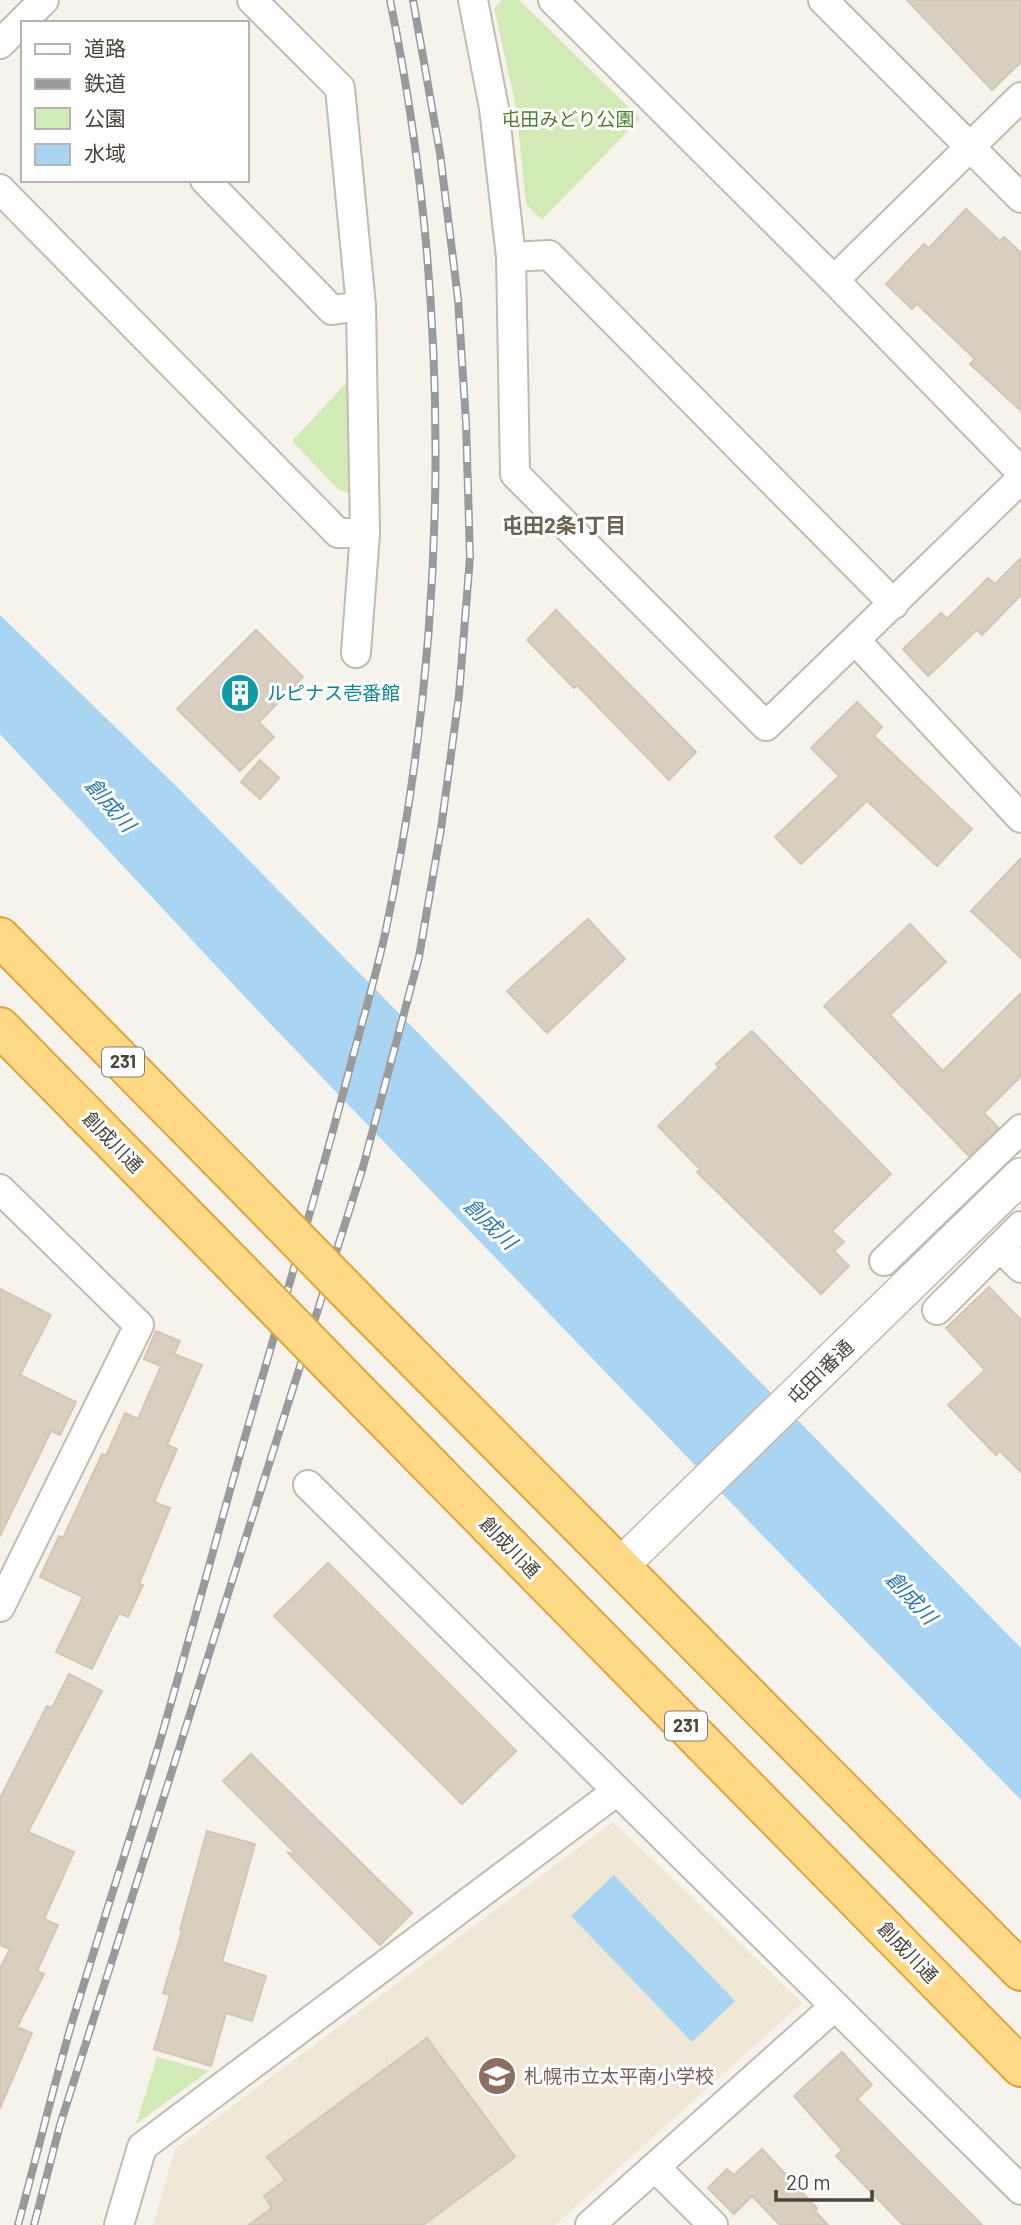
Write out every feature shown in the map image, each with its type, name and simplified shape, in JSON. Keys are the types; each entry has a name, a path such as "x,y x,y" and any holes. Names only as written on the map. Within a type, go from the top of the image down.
{"highway":[{"name":"231","path":"0,937 619,1567 1021,1971"},
{"name":"創成川通","path":"0,1027 1021,2067"}],"street":[{"path":"252,0 340,88 361,306 365,533 356,653"},
{"path":"473,0 494,108 511,257 516,474 766,726 1021,479"},
{"path":"553,0 834,280 1021,472"},
{"path":"823,0 1021,198"},
{"path":"30,21 44,10"},
{"path":"0,44 21,28"},
{"path":"834,280 1021,97"},
{"path":"207,182 331,310 361,306"},
{"path":"0,189 338,533 365,533"},
{"path":"511,257 548,256 894,604"},
{"path":"856,641 1021,818"},
{"path":"884,1261 1021,1129"},
{"name":"屯田1番通","path":"619,1567 1021,1176"},
{"path":"0,1189 139,1325 0,1607"},
{"path":"936,1310 1021,1226"},
{"path":"1000,1247 1021,1268"},
{"path":"307,1485 1021,2190"},
{"path":"119,2225 142,2147 617,1791"},
{"path":"590,2225 835,2006"},
{"path":"655,2167 713,2225"}],"shaded area":[{"name":"札幌市立太平南小学校","path":"613,1822 802,2003 555,2225 153,2225 175,2149"}],"green space":[{"name":"屯田みどり公園","path":"502,0 519,0 640,118 542,220 526,204 516,107 494,8"},
{"path":"352,377 355,495 339,490 292,441"},
{"path":"157,2057 209,2071 136,2124"}],"water":[{"name":"創成川","path":"0,615 176,786 1021,1648 1021,1800 261,1014 0,734"},
{"path":"614,1875 735,2001 692,2042 571,1916"}],"building":[{"path":"907,0 1021,0 1021,62 992,90"},
{"path":"966,209 1000,241 1004,237 1021,253 1021,411 970,364 975,359 917,304 912,309 886,284 924,244 929,248"},
{"path":"1021,558 1021,595 982,635 977,630 928,676 903,649 941,613 947,619 988,578 995,584"},
{"path":"556,610 696,752 669,780 577,685 574,688 527,640"},
{"name":"ルピナス壱番館","path":"256,630 303,677 259,722 274,737 240,771 177,709"},
{"path":"857,702 882,727 874,736 972,829 937,866 867,801 801,864 775,837 839,776 811,748"},
{"path":"260,760 279,778 260,799 241,782"},
{"path":"1021,858 1021,958 971,911"},
{"path":"588,919 625,959 547,1033 507,991"},
{"path":"910,924 946,962 890,1015 943,1071 1021,993 1021,1076 984,1113 999,1128 969,1156 824,1006"},
{"path":"752,1031 891,1174 832,1231 844,1242 834,1251 849,1266 821,1294 697,1172 700,1169 658,1126 719,1067 716,1064"},
{"path":"989,1287 1021,1320 1021,1472 1000,1451 996,1455 948,1405 985,1370 946,1328"},
{"path":"0,1289 51,1315 20,1375 76,1402 60,1435 51,1431 0,1536"},
{"path":"156,1331 180,1341 174,1354 202,1365 167,1445 177,1449 154,1502 170,1508 139,1584 143,1585 128,1617 119,1613 92,1669 56,1652 83,1597 40,1577 59,1536 63,1538 102,1454 106,1456 125,1413 138,1419 161,1366 144,1359"},
{"path":"328,1563 516,1751 462,1804 274,1616"},
{"path":"69,1674 102,1691 28,1832 74,1852 44,1919 58,1925 37,1971 44,1974 17,2027 32,2033 0,2108 0,1968 10,1949 0,1945 0,1798 47,1706 52,1708"},
{"path":"251,1754 412,1913 380,1945 287,1852 298,1856 223,1781"},
{"path":"207,1831 255,1844 222,1962 266,1976 252,2021 226,2013 211,2066 154,2049 170,1995 163,1993"},
{"path":"427,2038 515,2157 423,2225 249,2225 272,2208 264,2196 285,2180 267,2157"},
{"path":"842,2052 872,2085 857,2099 982,2225 903,2225 836,2156 842,2150 794,2096"},
{"path":"762,2149 817,2208 815,2211 828,2225 780,2225 752,2196 734,2214 708,2188 727,2169 734,2175"}],"railway":[{"path":"18,2225 71,2026 160,1741 329,1145 385,934 406,819 422,702 432,585 436,467 433,349 425,232 411,115 390,0"},
{"path":"34,2225 60,2125 363,1167 419,957 441,829 459,695 470,557 466,422 458,299 440,153 413,0"}],"place":[{"name":"ルピナス壱番館","path":"240,693"},
{"name":"札幌市立太平南小学校","path":"497,2076"}],"district":[{"name":"屯田2条1丁目","path":"564,526"}]}
